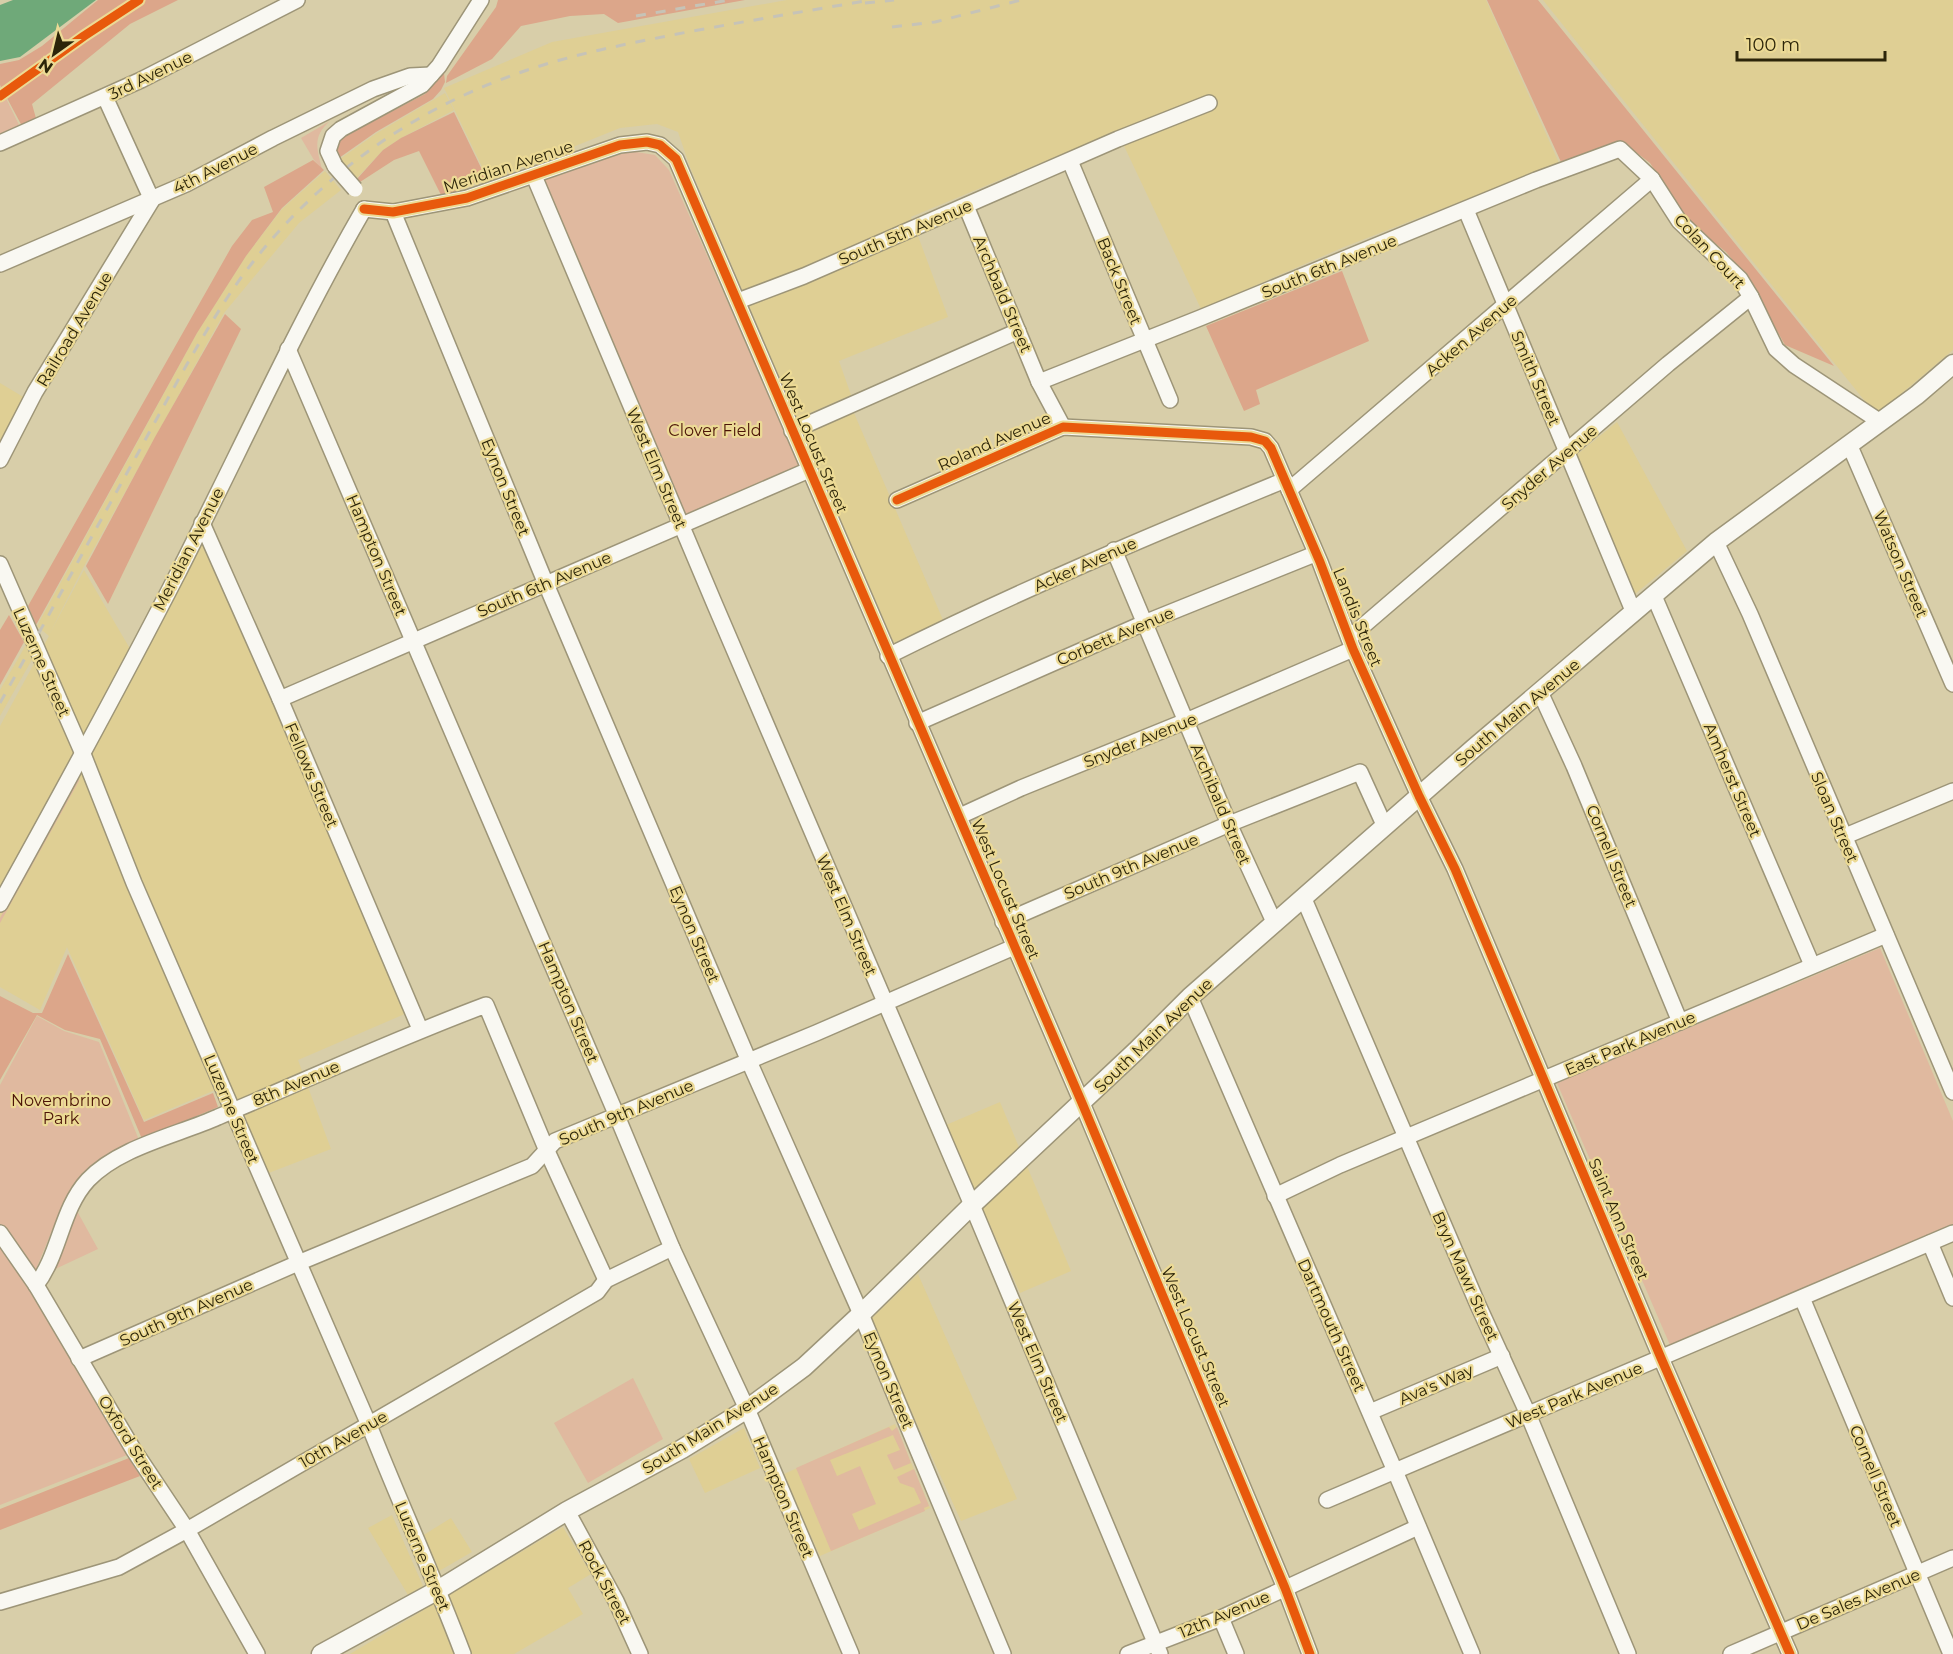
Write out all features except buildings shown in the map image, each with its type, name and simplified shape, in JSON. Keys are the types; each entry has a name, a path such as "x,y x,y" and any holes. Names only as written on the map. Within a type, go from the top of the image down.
{"main road":[{"name":"South Main Avenue","path":"321,1654 438,1590 567,1511 682,1449 747,1409 804,1367 1190,997 1419,796 1716,542 1917,395 1953,364"}],"street":[{"name":"3rd Avenue","path":"0,143 105,97 297,0"},
{"path":"364,209 355,189 335,166 328,151 333,136 341,129 422,86 439,66 481,0"},
{"name":"4th Avenue","path":"0,264 152,200 373,89 410,76 430,75"},
{"path":"105,97 152,200"},
{"name":"South 5th Avenue","path":"738,301 804,276 1209,103"},
{"name":"Meridian Avenue","path":"0,904 83,754 179,572 288,349 331,265 364,209 393,212 467,198 620,145 647,142 660,145"},
{"name":"West Locust Street","path":"660,145 676,159 888,656 960,816 1285,1588 1310,1654"},
{"name":"Colan Court","path":"1620,149 1652,179 1679,221 1740,279 1776,349 1794,365 1880,421"},
{"name":"South 6th Avenue","path":"1039,382 1536,180 1620,149"},
{"name":"Back Street","path":"1070,161 1170,400"},
{"name":"West Elm Street","path":"534,176 972,1205 1157,1648"},
{"name":"Acken Avenue","path":"1287,485 1506,306 1572,246 1652,179"},
{"name":"Railroad Avenue","path":"0,460 35,392 152,200"},
{"name":"Archbald Street","path":"966,206 1039,382"},
{"name":"Smith Street","path":"1466,210 1634,613"},
{"name":"Eynon Street","path":"393,212 546,584 748,1059 861,1314 1003,1654"},
{"name":"Snyder Avenue","path":"960,816 1186,721 1351,644 1668,364 1751,297"},
{"path":"792,430 1018,330"},
{"name":"Hampton Street","path":"288,349 672,1248 747,1409 851,1654"},
{"path":"1039,382 1063,427"},
{"name":"Roland Avenue","path":"897,500 1063,427 1251,437 1265,441 1271,448"},
{"name":"Watson Street","path":"1849,444 1953,684"},
{"name":"Landis Street","path":"1271,448 1351,644 1419,796"},
{"name":"South 6th Avenue","path":"280,699 809,470"},
{"name":"Acker Avenue","path":"888,656 951,624 1114,550 1287,485"},
{"name":"Fellows Street","path":"202,523 280,699 420,1029"},
{"name":"Sloan Street","path":"1716,542 1750,614 1953,1092"},
{"name":"Archibald Street","path":"1114,550 1228,824 1275,924"},
{"name":"Corbett Avenue","path":"917,723 1144,623 1315,554"},
{"name":"Luzerne Street","path":"0,564 83,754 132,877 369,1425 463,1654"},
{"name":"Amherst Street","path":"1654,596 1812,965"},
{"name":"Cornell Street","path":"1540,692 1574,766 1680,1022"},
{"name":"South 9th Avenue","path":"1003,922 1228,824 1360,772 1385,827"},
{"path":"1843,837 1953,791"},
{"name":"Saint Ann Street","path":"1419,796 1455,869 1661,1358 1790,1654"},
{"name":"Bryn Mawr Street","path":"1304,899 1528,1414 1628,1654"},
{"name":"East Park Avenue","path":"1275,1196 1340,1165 1886,934"},
{"name":"South 9th Avenue","path":"79,1359 298,1263 532,1166 555,1141 1014,947"},
{"name":"Dartmouth Street","path":"1190,997 1472,1654"},
{"name":"8th Avenue","path":"36,1285 47,1271 72,1204 89,1180 121,1156 420,1029 486,1005 547,1151"},
{"path":"547,1151 606,1280"},
{"name":"Oxford Street","path":"0,1233 36,1285 133,1449 187,1530 257,1654"},
{"name":"West Park Avenue","path":"1327,1500 1953,1233"},
{"path":"1930,1243 1953,1298"},
{"name":"10th Avenue","path":"0,1602 119,1567 187,1530 597,1292 606,1280 672,1248"},
{"name":"Cornell Street","path":"1802,1298 1951,1654"},
{"name":"Ava's Way","path":"1370,1412 1502,1356"},
{"name":"Rock Street","path":"567,1511 616,1600 640,1654"},
{"name":"12th Avenue","path":"1128,1654 1157,1648 1418,1527"},
{"name":"De Sales Avenue","path":"1731,1654 1953,1558"},
{"path":"1221,1618 1236,1654"}],"shaded area":[{"path":"13,0 96,0 20,57 0,61 0,5"},
{"path":"98,0 178,0 130,24 32,104 37,122 23,128 0,85 0,64 19,60 42,46"},
{"path":"498,0 745,0 618,23 604,14 570,16 521,26 492,59 446,83 447,76 496,7"},
{"path":"787,0 1486,0 1559,163 1344,247 1201,309 1117,131 911,217 948,317 839,361 851,395 797,419 690,167 678,132 657,124 620,128 538,161 487,177 444,88 552,42"},
{"path":"1487,0 1538,0 1834,366 1785,345 1747,277 1726,252 1695,227 1680,209 1650,163 1624,143 1561,162"},
{"path":"1543,0 1953,0 1953,350 1876,415"},
{"path":"444,73 445,82 433,99 376,132 339,158 336,148 341,138 425,94"},
{"path":"445,93 454,110 383,150 356,179 340,159 377,133"},
{"path":"454,112 486,178 442,197 419,151 394,160 360,182 357,179 383,150 401,138"},
{"path":"313,160 324,170 282,208 246,256 197,333 36,625 28,606 232,246 252,220 273,212 264,187"},
{"path":"325,171 341,190 299,223 224,313 83,568 49,635 84,570 136,659 202,541 407,1013 298,1060 331,1149 266,1174 227,1085 144,1120 67,947 40,1010 0,987 0,726 49,636 37,626 197,333 246,256 282,209"},
{"path":"1342,271 1369,341 1256,390 1260,404 1244,411 1206,326"},
{"path":"225,314 241,329 108,604 86,566 155,437"},
{"path":"0,383 25,398 0,447"},
{"path":"854,413 943,620 894,643 802,433"},
{"path":"1617,422 1687,551 1635,594 1574,457"},
{"path":"9,615 24,642 0,685 0,630"},
{"path":"27,643 34,656 0,716 0,690"},
{"path":"68,954 144,1122 213,1093 218,1107 142,1139 100,1039 65,1030 37,1015 0,1080 0,996 33,1013 42,1013"},
{"path":"1000,1102 1071,1271 1020,1293 946,1125"},
{"path":"918,1274 1017,1499 961,1521 870,1320"},
{"path":"895,1424 930,1508 820,1556 784,1474"},
{"path":"744,1428 760,1468 705,1493 689,1459"},
{"path":"129,1458 140,1476 0,1530 0,1509"},
{"path":"392,1515 423,1586 408,1595 368,1528"},
{"path":"451,1518 472,1552 439,1571 422,1536"},
{"path":"563,1527 591,1574 568,1588 583,1614 514,1654 350,1654"}],"green space":[{"path":"0,86 21,129 0,137"},
{"path":"330,121 320,133 317,144 322,169 301,138"},
{"name":"Clover Field","path":"630,151 655,155 669,170 800,465 683,518 542,180"},
{"path":"79,778 0,923 0,918 74,781"},
{"path":"1880,948 1953,1121 1953,1224 1670,1345 1557,1083"},
{"name":"Novembrino Park","path":"37,1016 64,1031 99,1042 139,1140 85,1172 60,1211 30,1284 77,1371 127,1455 0,1505 0,1085"},
{"path":"77,1211 98,1249 51,1271"},
{"path":"633,1378 663,1439 588,1483 554,1423"},
{"path":"889,1427 892,1431 897,1427 911,1463 894,1470 887,1455 900,1450 893,1435 830,1460 837,1476 860,1466 876,1504 852,1514 859,1530 921,1503 914,1488 900,1483 897,1477 914,1469 929,1506 924,1508 925,1511 831,1551 796,1468"}],"railway":[{"path":"636,16 729,0"},
{"path":"0,703 180,376 227,298 252,263 281,229 344,169 380,143 455,99 519,73 593,52 643,41 871,0"},
{"path":"865,3 894,0"},
{"path":"892,27 935,22 1021,0"}],"cycle path":[{"path":"0,96 139,0"},
{"path":"364,209 393,212 467,198 620,145 647,142 660,145 676,159 1082,1103 1285,1588 1310,1654"},
{"path":"897,500 1063,427 1251,437 1265,441 1271,448 1320,562 1353,649 1419,796 1455,869 1661,1358 1790,1654"}]}
